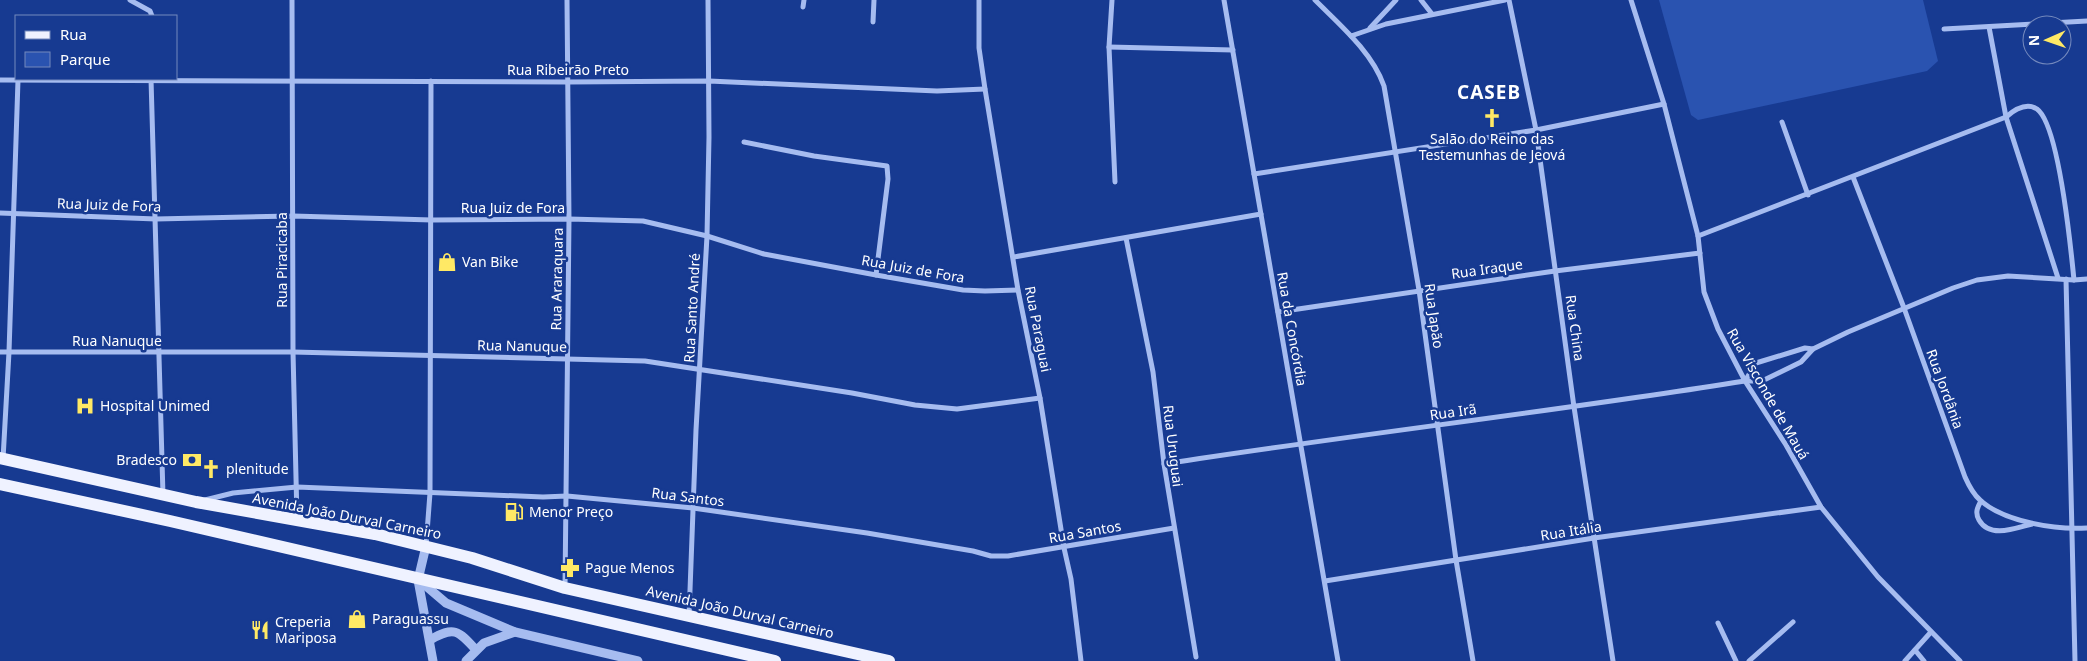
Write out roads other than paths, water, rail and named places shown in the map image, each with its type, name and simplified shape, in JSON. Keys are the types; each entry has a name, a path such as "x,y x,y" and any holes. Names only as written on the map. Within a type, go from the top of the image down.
{"main road":[{"name":"Avenida João Durval Carneiro","path":"2,458 163,496 297,519 426,546 472,558 565,588 889,661"},
{"path":"0,484 170,521 418,580 775,661"}],"street":[{"path":"130,0 151,14"},
{"name":"Rua Piracicaba","path":"292,0 293,352 297,519"},
{"name":"Rua Araraquara","path":"565,588 569,219 567,0"},
{"name":"Rua Santo André","path":"689,617 707,236 708,0"},
{"path":"803,7 804,0"},
{"path":"873,22 874,0"},
{"name":"Rua Paraguai","path":"979,0 979,48 985,89 1018,290 1040,398 1074,599 1081,661"},
{"path":"1112,0 1109,47 1115,182"},
{"name":"Rua da Concórdia","path":"1224,0 1300,444 1326,581 1338,661"},
{"name":"Rua Japão","path":"1314,0 1351,36 1379,73 1384,86 1419,290 1456,560 1473,661"},
{"path":"1368,30 1396,0"},
{"path":"1421,0 1432,14"},
{"path":"1351,36 1386,24 1504,0"},
{"name":"Rua China","path":"1509,0 1536,130 1574,407 1612,661"},
{"name":"Rua Visconde de Mauá","path":"1631,0 1664,104 1698,236 1704,292 1711,312 1745,381 1786,445 1820,508 1878,577 1960,661"},
{"path":"1944,29 2087,21"},
{"path":"1989,27 2006,118 2058,278"},
{"path":"1109,47 1233,50"},
{"name":"Rua Ribeirão Preto","path":"0,80 709,81 937,91 985,89"},
{"path":"2,458 9,352 18,80"},
{"path":"151,80 163,496"},
{"path":"431,81 430,493 426,546 418,580 433,661"},
{"path":"1254,174 1536,130 1664,104"},
{"path":"1698,236 2006,118 2014,110 2026,107 2038,110 2044,117 2047,127 2064,192 2074,280"},
{"path":"1782,122 1808,195"},
{"path":"744,142 814,156 887,166 888,179 876,275"},
{"name":"Rua Jordânia","path":"1853,177 1904,308 1965,478 1972,492 1981,501 2004,514 2035,523 2072,529 2087,528"},
{"name":"Rua Juiz de Fora","path":"0,213 156,219 293,216 432,220 569,219 643,221 707,236 764,254 876,275 963,290 984,292 1018,290"},
{"path":"1014,257 1261,214"},
{"name":"Rua Uruguai","path":"1126,238 1153,372 1164,464 1196,656"},
{"name":"Rua Iraque","path":"1278,312 1555,270 1700,253"},
{"name":"Rua Irã","path":"1164,464 1574,407 1745,381 1762,381 1801,362 1813,349 1953,288 1990,277 2087,279"},
{"path":"2066,279 2075,661"},
{"name":"Rua Irã","path":"1745,381 1756,363 1805,348 1813,349"},
{"name":"Rua Nanuque","path":"0,352 293,352 645,361 700,368 906,403 957,409 1040,398"},
{"name":"Rua Santos","path":"196,502 233,493 297,487 543,497 567,496 693,508 877,535 991,556 1008,556 1064,548 1174,528"},
{"path":"1981,501 1977,508 1977,515 1983,526 1988,529 2003,530 2035,523"},
{"name":"Rua Itália","path":"1326,581 1594,538 1820,508"},
{"path":"418,580 446,603 515,632 638,661"},
{"path":"1749,661 1793,622"},
{"path":"1718,623 1736,661"},
{"path":"430,640 444,632 454,631 459,633 476,650"},
{"path":"466,661 476,650 494,638 515,632"},
{"path":"1905,661 1930,632"},
{"path":"1915,650 1924,661"}],"place":[{"name":"Salão do Reino das Testemunhas de Jeová","path":"1492,118"},
{"name":"Van Bike","path":"447,262"},
{"name":"Hospital Unimed","path":"85,406"},
{"name":"Bradesco","path":"192,460"},
{"name":"plenitude","path":"211,469"},
{"name":"Menor Preço","path":"514,512"},
{"name":"Pague Menos","path":"570,568"},
{"name":"Paraguassu","path":"357,619"},
{"name":"Creperia Mariposa","path":"260,630"}],"district":[{"name":"CASEB","path":"1489,92"}]}
